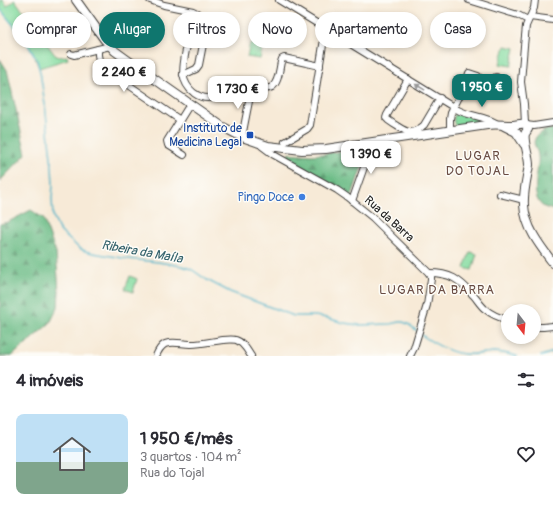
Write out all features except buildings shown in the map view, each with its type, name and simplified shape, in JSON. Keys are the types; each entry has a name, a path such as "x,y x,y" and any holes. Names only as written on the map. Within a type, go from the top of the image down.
{"main road":[{"path":"76,0 99,32"},
{"path":"112,48 121,56 223,127 242,137 281,151 319,150 487,125 499,125 522,129 529,164 524,200 525,212 536,240 553,262"}],"street":[{"path":"150,0 164,5 195,12"},
{"path":"279,0 315,22"},
{"path":"469,0 529,19 553,20"},
{"path":"536,0 526,26 524,41 522,79 524,114 522,129 553,123"},
{"path":"71,54 98,48 98,58 105,67 117,77 180,120"},
{"path":"187,48 183,75 190,89 197,95 208,98 232,86 243,85 266,89 272,87 277,81 281,62 284,58 320,66"},
{"path":"183,75 196,69 199,65 202,48"},
{"path":"281,151 310,125 323,48"},
{"path":"357,48 463,112 492,120 499,125"},
{"path":"450,130 450,116 469,73 478,76 477,82 494,86 496,77"},
{"path":"408,79 386,118 407,132 423,126 440,98"},
{"path":"242,137 252,86"},
{"path":"184,155 168,145 167,142 190,104"},
{"path":"352,201 373,142"},
{"name":"Rua da Barra","path":"281,151 352,201 373,218 429,273"},
{"path":"500,194 524,200"},
{"path":"411,356 426,305 431,279 429,273 445,274 456,279 485,309 501,318"},
{"path":"541,327 553,326"},
{"path":"156,356 161,347 169,343 198,344 228,340 239,341 250,356"}],"green space":[{"path":"0,0 3,0 7,6 15,0 24,12 12,12 12,24 0,9"},
{"path":"505,46 515,48 511,66 500,64"},
{"path":"30,48 50,48 55,55 59,57 67,56 68,59 39,68"},
{"path":"249,48 262,48 260,59 247,57"},
{"path":"0,59 7,70 26,154 0,181"},
{"path":"457,113 479,119 479,124 456,127 454,124 454,116"},
{"path":"553,128 553,210 544,207 539,203 537,197 536,183 538,156 534,141 542,132"},
{"path":"369,147 351,198 320,177 287,159 289,153 311,155"},
{"path":"31,210 43,218 56,253 59,291 58,307 50,323 12,356 0,356 0,224 8,222"},
{"path":"470,252 477,254 472,270 464,268"},
{"path":"130,276 137,279 133,292 125,289"}],"waterway":[{"name":"Ribeira da Maíla","path":"0,9 24,38 37,60 45,104 52,167 53,216 62,233 79,248 93,253 182,266 191,269 207,280 230,292 294,316 315,316 359,325 403,322 417,331"},
{"name":"Ribeira da Maíla","path":"420,334 430,341 453,352 472,354 496,352 517,356"},
{"name":"Ribeira da Maíla","path":"541,356 553,352"}],"place":[{"name":"Instituto de Medicina Legal","path":"250,135"},
{"name":"Pingo Doce","path":"302,197"}],"district":[{"name":"LUGAR DO TOJAL","path":"478,164"},
{"name":"LUGAR DA BARRA","path":"437,290"}]}
